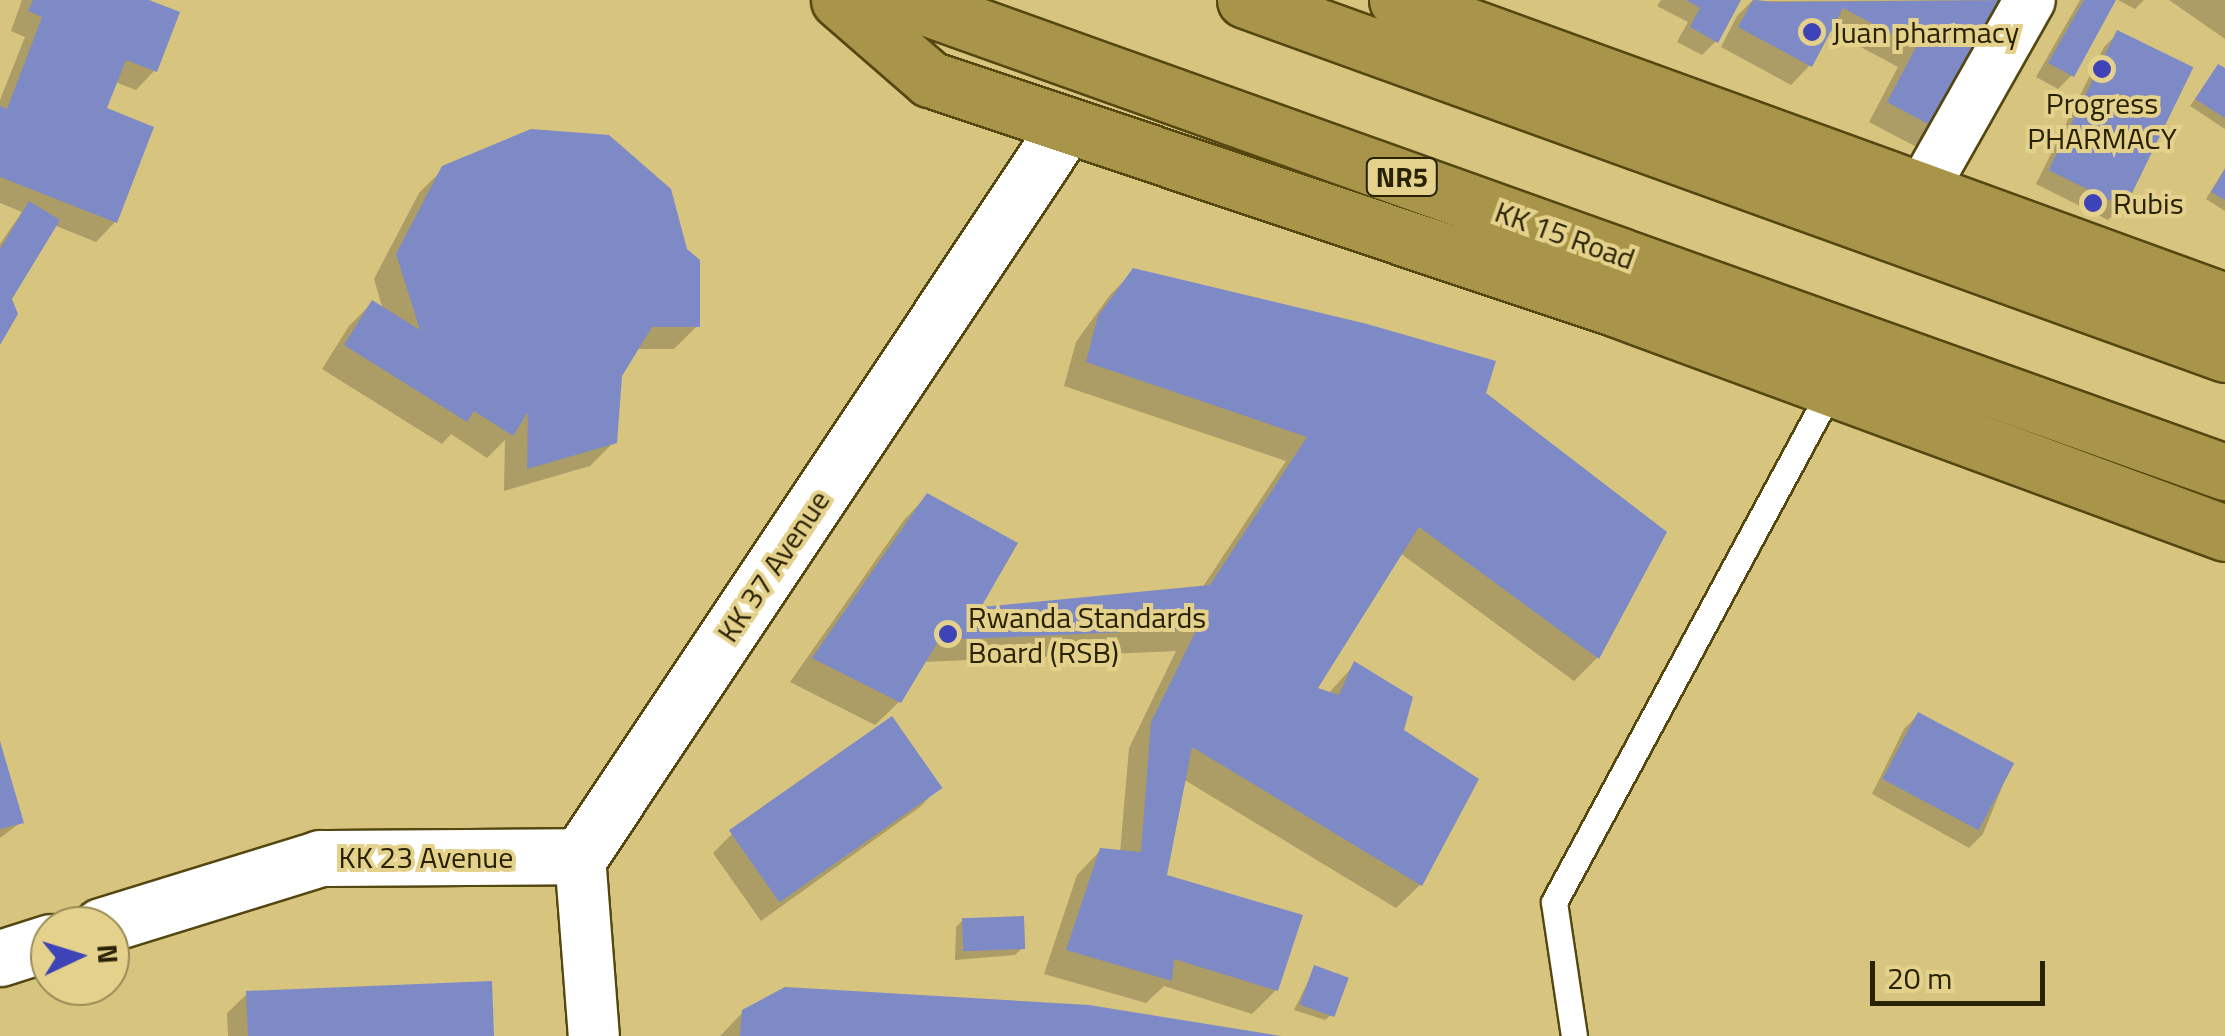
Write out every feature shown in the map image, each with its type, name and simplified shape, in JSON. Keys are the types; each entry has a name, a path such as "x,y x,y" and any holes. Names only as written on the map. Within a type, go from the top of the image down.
{"highway":[{"path":"839,0 930,79 1617,310 2225,534"},
{"name":"KK 15 Road","path":"904,0 2225,472"},
{"path":"1245,0 1946,250 2225,354"},
{"path":"1397,0 2225,301"}],"main road":[{"name":"KK 37 Avenue","path":"580,856 1066,125"},
{"name":"KK 23 Avenue","path":"130,917 320,858 580,856"},
{"path":"0,958 30,948"}],"street":[{"path":"1923,189 2030,0"},
{"path":"580,856 594,1036"}],"lane":[{"path":"1574,1036 1554,902 1831,388"}],"building":[{"path":"33,0 149,0 180,12 157,72 126,60 107,108 154,127 117,223 0,177 0,106 7,109 42,17 28,11"},
{"path":"1686,0 1741,0 1718,43 1690,27 1700,8"},
{"path":"1753,0 2015,0 1945,133 1887,102 1916,47 1843,8 1812,67 1738,27"},
{"path":"2084,0 2116,0 2074,77 2048,63"},
{"path":"2117,30 2193,67 2125,207 2049,170"},
{"path":"2218,64 2225,68 2225,118 2195,99"},
{"path":"531,129 609,135 671,189 687,249 700,260 700,327 652,327 622,376 617,443 527,469 528,412 513,436 474,411 467,422 344,345 372,300 420,330 396,254 442,166"},
{"path":"2225,169 2225,200 2211,192"},
{"path":"29,201 60,220 12,299 18,314 0,345 0,249"},
{"name":"Rwanda Standards Board (RSB)","path":"1133,268 1367,324 1496,361 1486,393 1667,532 1599,659 1419,527 1318,688 1339,695 1354,661 1413,697 1404,730 1479,779 1422,886 1192,747 1167,875 1303,915 1278,991 1174,959 1172,981 1066,950 1100,848 1141,852 1151,722 1197,629 939,640 901,703 812,658 927,493 1018,543 981,607 1210,585 1307,437 1086,362 1098,316"},
{"path":"1918,712 2014,763 1979,830 1882,779"},
{"path":"892,716 942,788 779,902 729,830"},
{"path":"0,741 24,823 0,829"},
{"path":"1024,916 1025,949 963,951 962,918"},
{"path":"1314,965 1349,978 1334,1017 1300,1004"},
{"path":"492,981 494,1036 248,1036 246,991"},
{"path":"785,987 1089,1005 1281,1036 740,1036 742,1010"}],"place":[{"name":"Juan pharmacy","path":"1812,32"},
{"name":"Progress PHARMACY","path":"2102,69"},
{"name":"Rubis","path":"2093,203"},
{"name":"Rwanda Standards Board (RSB)","path":"948,634"}]}
